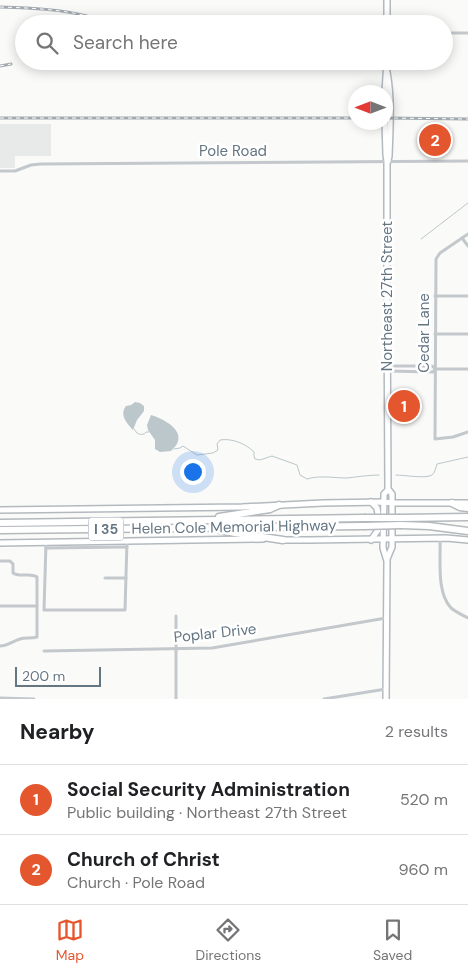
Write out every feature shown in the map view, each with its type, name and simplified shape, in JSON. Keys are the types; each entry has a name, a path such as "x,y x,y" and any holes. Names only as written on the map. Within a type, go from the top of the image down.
{"highway":[{"path":"452,503 468,508"},
{"path":"203,520 270,509 279,505"},
{"name":"Helen Cole Memorial Highway","path":"0,523 468,517"},
{"name":"Helen Cole Memorial Highway","path":"0,530 400,525 429,526 468,531"},
{"path":"212,528 283,540"}],"main road":[{"path":"387,0 387,15"},
{"name":"Northeast 27th Street","path":"386,85 387,72"},
{"name":"Northeast 27th Street","path":"387,72 390,123 389,156 387,161"},
{"name":"Northeast 27th Street","path":"385,130 387,161 388,490 392,494 392,547 387,560"},
{"name":"Northeast 27th Street","path":"387,560 383,548 383,540 384,494 388,490"},
{"path":"371,502 378,514 378,530 371,540"},
{"path":"0,510 242,507 311,503 468,502"},
{"path":"0,542 127,544 283,540 468,540"},
{"path":"386,699 387,560"}],"street":[{"path":"453,33 468,33"},
{"name":"Pole Road","path":"0,171 19,170 31,165 41,164 468,161"},
{"path":"468,234 462,238 468,246"},
{"name":"Cedar Lane","path":"462,238 436,257 435,439 452,437 468,432"},
{"path":"435,296 468,296"},
{"path":"435,334 468,334"},
{"path":"387,369 433,372 436,369 468,369"},
{"path":"440,539 443,593 451,607 468,618"},
{"path":"44,544 44,610 125,610 127,544"},
{"path":"0,561 10,561 13,564 13,573 17,575 34,575 37,577 37,637 21,638 0,646"},
{"path":"105,578 126,578"},
{"path":"0,606 37,606"},
{"path":"176,616 176,699"},
{"name":"Poplar Drive","path":"44,651 206,648 387,618"},
{"path":"324,699 386,689"},
{"path":"0,698 34,699"}],"shaded area":[{"path":"0,124 51,124 51,156 15,156 15,168 0,168"},
{"path":"135,402 144,406 144,411 137,420 133,430 128,425 123,413 126,406"},
{"path":"151,415 170,424 178,433 177,445 171,451 160,452 155,449 155,440 147,425"}],"waterway":[{"path":"421,239 468,203"},
{"path":"134,429 139,434 149,432"},
{"path":"174,449 183,446 197,455 213,453 218,450 217,444 220,440 229,440 250,449 254,452 255,459 260,460 272,456 297,465 300,475 307,479 379,475"},
{"path":"396,475 429,476 434,473 437,464 468,457"}],"railway":[{"path":"0,7 35,8 84,15"},
{"path":"0,66 11,64"},
{"path":"0,118 348,118"},
{"path":"393,118 468,119"}],"place":[{"name":"Church of Christ","path":"435,140"},
{"name":"Social Security Administration","path":"404,406"}]}
